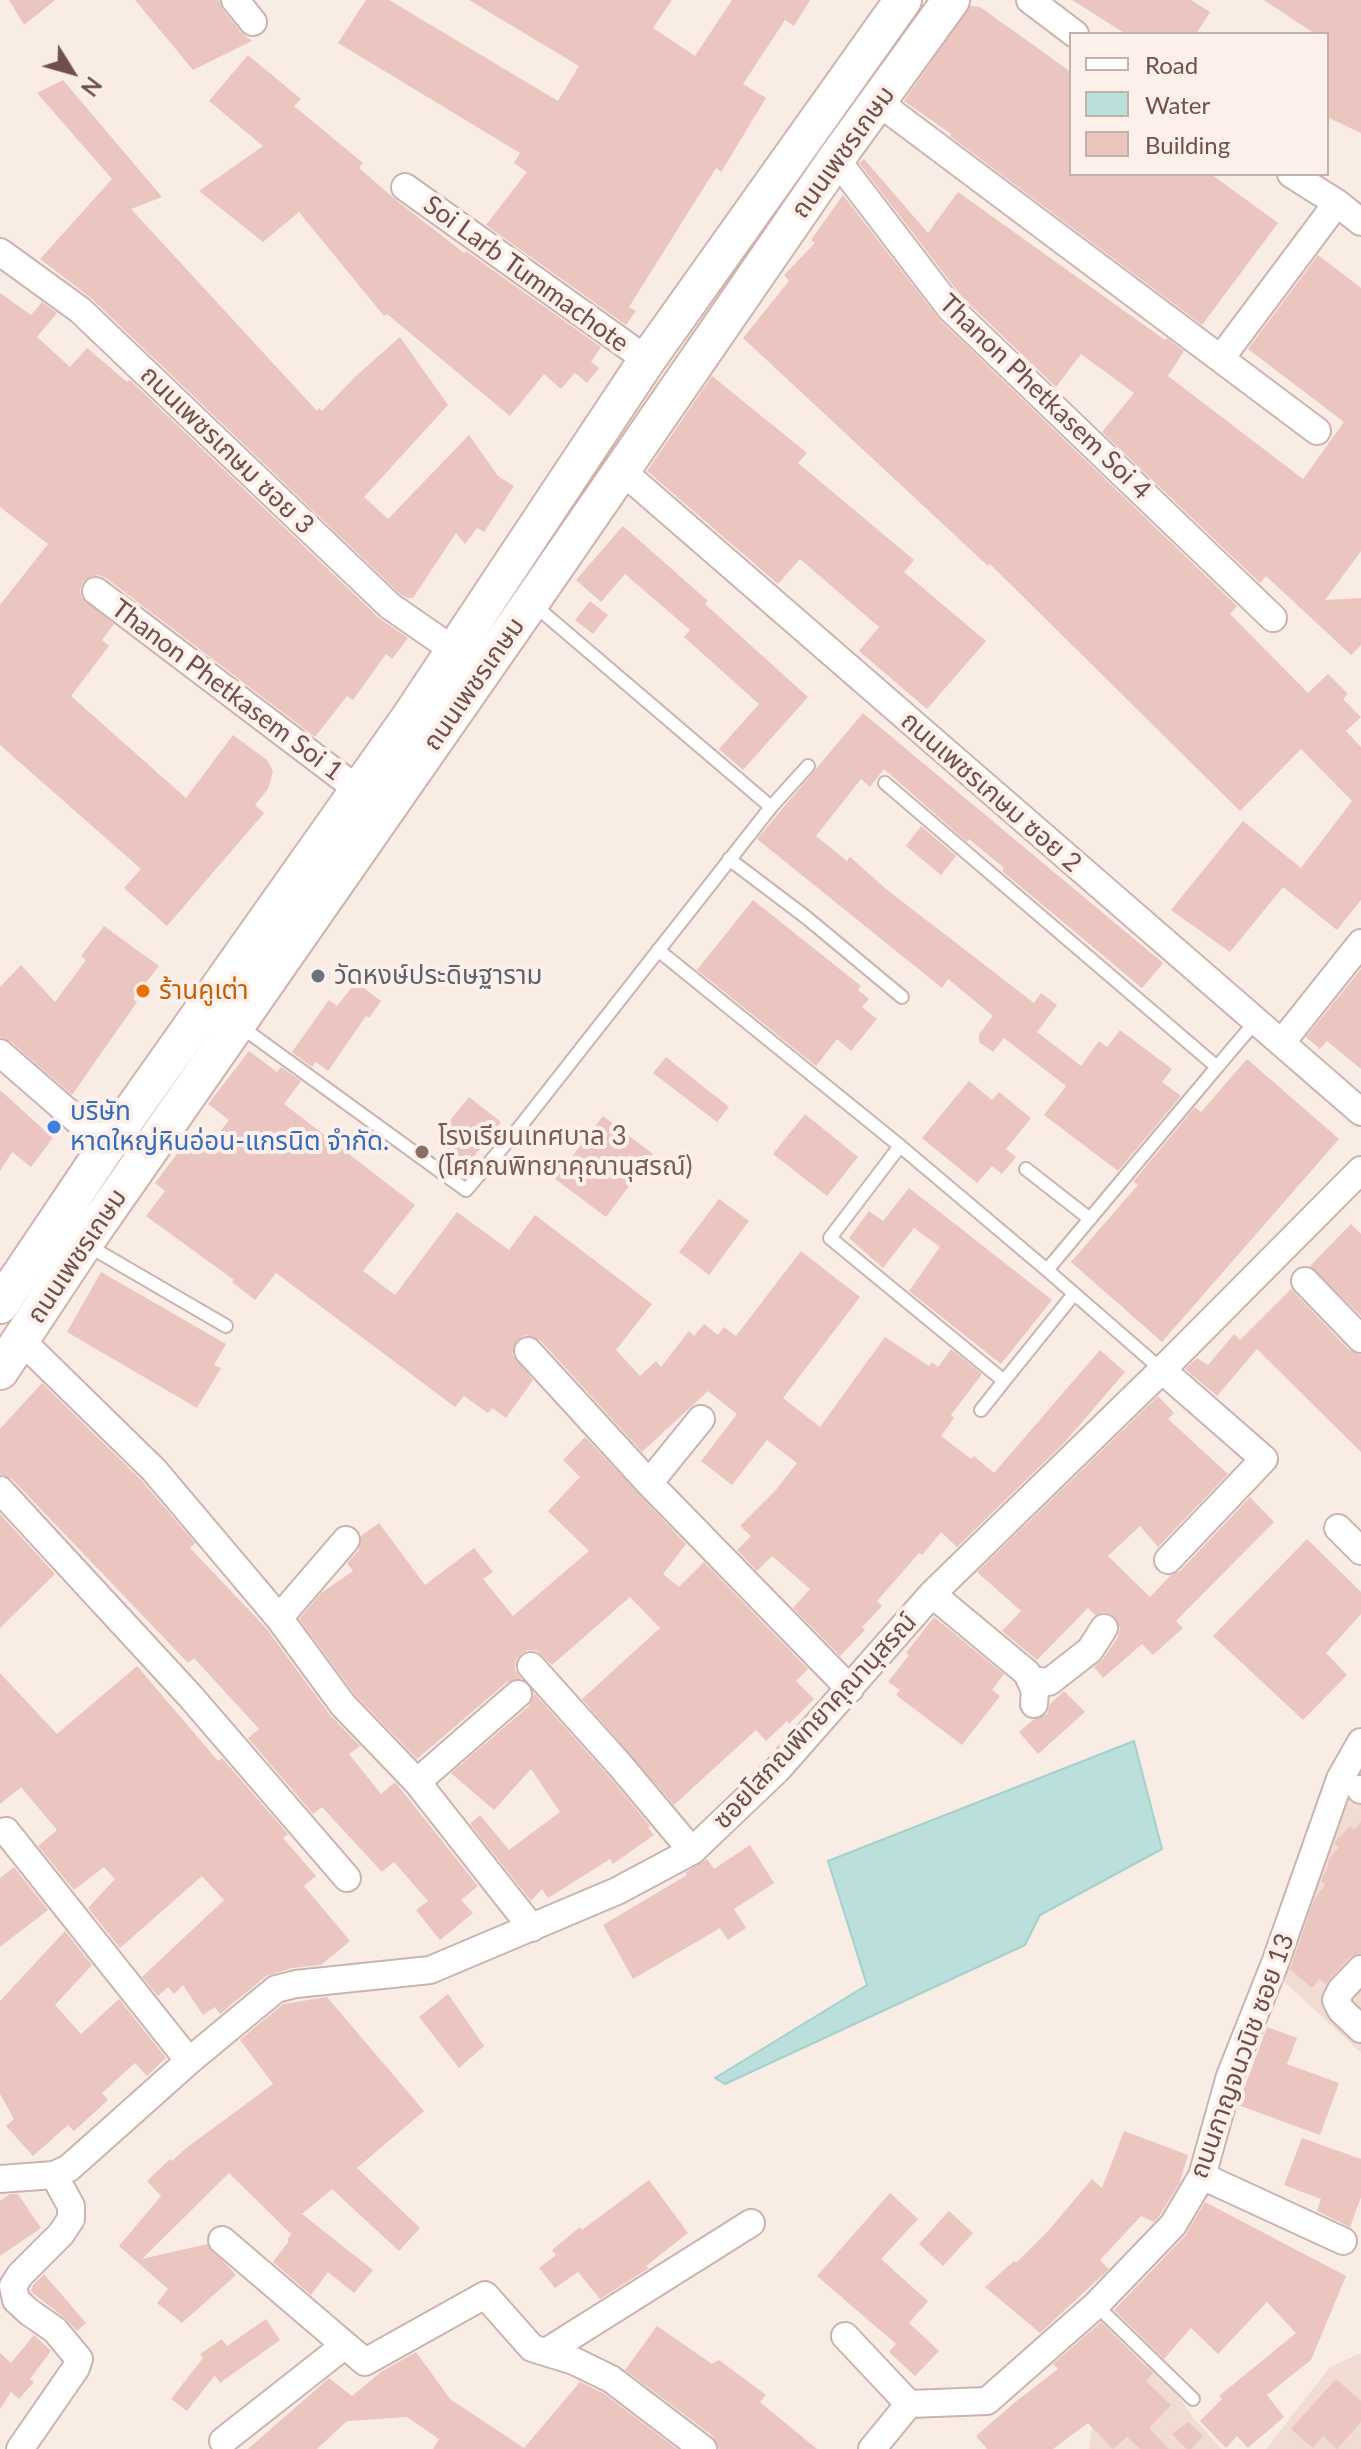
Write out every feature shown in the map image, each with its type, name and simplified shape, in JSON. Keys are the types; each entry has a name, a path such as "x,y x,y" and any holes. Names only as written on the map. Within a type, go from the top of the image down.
{"main road":[{"name":"ถนนเพชรเกษม","path":"0,1305 70,1234 237,1024 420,732 452,649 647,360 903,0"},
{"name":"ถนนเพชรเกษม","path":"0,1371 20,1339 70,1234 107,1146 357,789 420,732 531,602 836,159 951,0"}],"street":[{"path":"235,0 253,22"},
{"path":"1030,0 1072,32"},
{"path":"878,102 1317,431"},
{"name":"Thanon Phetkasem Soi 4","path":"836,159 950,308 1273,618"},
{"path":"1294,176 1361,222"},
{"name":"Soi Larb Tummachote","path":"405,187 647,360"},
{"path":"1221,358 1337,203"},
{"name":"ถนนเพชรเกษม ซอย 3","path":"0,252 80,310 390,606 452,649"},
{"name":"ถนนเพชรเกษม ซอย 2","path":"621,470 1361,1112"},
{"name":"Thanon Phetkasem Soi 1","path":"96,591 357,789"},
{"path":"1282,1042 1361,943"},
{"path":"0,1053 107,1146"},
{"name":"ซอยโสภณพิทยาคุณานุสรณ์","path":"0,2179 54,2175 75,2164 189,2061 276,1989 296,1984 423,1972 642,1879 692,1851 778,1769 932,1594 1361,1170"},
{"path":"1305,1281 1361,1339"},
{"path":"20,1339 154,1470 279,1618 343,1705 417,1782 532,1928"},
{"path":"528,1351 649,1483 850,1689"},
{"path":"1162,1370 1264,1459 1168,1560"},
{"path":"649,1483 701,1419"},
{"path":"0,1490 191,1697 347,1878"},
{"path":"1338,1528 1361,1551"},
{"path":"279,1618 346,1540"},
{"path":"932,1594 1027,1673 1032,1692 1090,1650 1104,1628"},
{"path":"531,1666 692,1851"},
{"path":"417,1782 518,1694"},
{"name":"ถนนกาญจนวนิช ซอย 13","path":"909,2404 987,2401 1096,2305 1173,2225 1202,2176 1230,2076 1275,1963 1340,1779 1361,1742"},
{"path":"6,1831 189,2061"},
{"path":"1361,1969 1336,2000 1341,2010 1361,2029"},
{"path":"20,2449 76,2368 79,2359 55,2330 16,2300 13,2286 71,2219 71,2206 54,2175"},
{"path":"1202,2176 1343,2241"},
{"path":"546,2352 751,2223"},
{"path":"222,2240 365,2362 485,2295 532,2348 574,2361 611,2379 703,2449"},
{"path":"845,2336 909,2404 872,2449"},
{"path":"223,2441 345,2345"}],"lane":[{"path":"531,602 771,807"},
{"path":"237,1024 466,1190 519,1128 729,859 808,766"},
{"path":"885,783 1217,1067"},
{"path":"729,859 807,918 902,997"},
{"path":"658,950 900,1146 1162,1370"},
{"path":"1047,1270 1256,1021"},
{"path":"900,1146 830,1238 1004,1381"},
{"path":"1026,1169 1090,1219"},
{"path":"70,1234 226,1326"},
{"path":"981,1410 1074,1294"},
{"path":"1096,2305 1193,2399"}],"shaded area":[{"path":"1361,1758 1361,2053 1275,1973"},
{"path":"1361,2353 1361,2449 1266,2449 1330,2367"},
{"path":"1152,2359 1195,2420 1222,2449 1089,2449 1094,2417"}],"water":[{"path":"1134,1741 1162,1849 1040,1915 1025,1945 725,2084 715,2078 867,1985 828,1861"}],"building":[{"path":"9,0 55,0 24,25"},
{"path":"135,0 219,0 223,10 252,41 193,70"},
{"path":"366,0 389,0 558,101 579,66 469,0 672,0 653,28 695,56 732,0 810,0 794,26 785,20 743,84 766,98 721,172 716,168 629,307 636,311 626,325 486,225 527,172 514,163 520,153 338,43"},
{"path":"1072,0 1191,0 1210,12 1197,32 1123,32"},
{"path":"1264,0 1361,0 1361,133 1329,118 1329,32 1312,32"},
{"path":"970,6 980,7 1069,71 1069,176 1214,176 1278,223 1202,325 904,101"},
{"path":"248,55 301,99 294,106 363,163 359,168 396,200 464,253 466,251 601,347 591,362 599,368 587,383 575,373 561,389 544,374 510,416 387,314 384,316 299,212 263,242 199,191 263,146 209,101"},
{"path":"63,80 162,197 131,209 317,411 319,408 322,411 400,337 448,405 364,497 388,519 469,435 498,476 514,486 484,532 477,528 465,544 456,533 413,598 400,594 91,298 40,259 112,179 37,93"},
{"path":"864,159 928,233 958,192 1165,340 1167,338 1184,351 1168,376 1303,479 1344,422 1248,349 1318,255 1361,288 1361,551 1325,600 1361,598 1361,645 1351,655 1266,576 1260,583 1102,432 1134,393 1081,354 1056,387 962,297 859,163"},
{"path":"843,195 939,319 1237,606 1230,614 1308,693 1328,674 1348,694 1343,699 1361,717 1346,731 1361,747 1361,900 1337,930 1283,887 1230,952 1171,910 1243,821 1301,868 1352,801 1301,749 1240,811 990,564 988,566 743,338 789,281 784,275 815,243 811,240"},
{"path":"0,293 31,315 42,302 57,313 37,337 70,367 87,348 127,382 130,380 379,618 408,638 392,659 386,654 353,700 347,696 315,737 106,578 97,575 84,581 80,590 82,598 114,624 102,640 109,646 71,696 186,798 233,735 267,760 273,771 268,789 255,805 264,813 167,926 124,888 141,869 0,745 0,605 48,544 0,507"},
{"path":"712,376 807,453 798,463 914,560 904,572 986,641 927,709 859,651 879,627 800,559 778,584 647,471"},
{"path":"623,526 708,601 705,604 808,697 743,770 719,749 759,704 684,637 690,630 625,574 601,602 576,580"},
{"path":"590,601 608,615 593,634 575,620"},
{"path":"863,713 1163,963 1142,988 884,769 870,787 861,779 816,836 847,861 850,857 886,889 1034,1003 1041,993 1057,1005 1037,1032 1081,1066 1099,1041 1107,1047 1120,1030 1172,1069 1162,1082 1181,1096 1118,1171 1044,1115 1066,1086 1004,1038 993,1052 979,1042 979,1034 993,1016 948,979 942,988 757,839"},
{"path":"921,826 956,856 941,875 906,846"},
{"path":"753,900 861,986 858,990 869,999 862,1007 877,1019 851,1051 837,1039 816,1066 697,970"},
{"path":"104,926 159,966 133,999 137,1002 72,1095 10,1041 0,1037 0,987 21,965 55,1002 86,960 81,956"},
{"path":"1361,969 1361,1069 1327,1041 1320,1049 1306,1037"},
{"path":"356,982 381,1001 369,1018 366,1016 328,1071 316,1062 312,1067 292,1052 329,1000 337,1006"},
{"path":"249,1051 277,1072 281,1067 301,1081 284,1104 415,1205 363,1271 395,1295 457,1212 509,1250 535,1215 652,1304 616,1350 640,1376 656,1361 661,1367 689,1331 694,1336 704,1324 718,1335 724,1327 736,1336 801,1251 860,1297 783,1398 820,1427 885,1337 929,1366 932,1362 938,1367 951,1349 982,1374 951,1415 954,1418 941,1436 971,1459 974,1456 994,1473 1100,1350 1125,1372 1064,1443 957,1547 941,1532 922,1555 919,1553 877,1601 882,1606 862,1627 865,1630 840,1656 793,1608 810,1589 772,1556 757,1571 737,1550 751,1536 740,1526 775,1491 797,1463 767,1440 732,1485 701,1461 737,1414 708,1391 642,1452 540,1340 525,1335 517,1340 512,1354 533,1380 506,1418 492,1408 488,1413 464,1396 455,1407 276,1273 255,1300 232,1282 234,1280 146,1216 165,1191 155,1183 189,1138 206,1150 229,1120 208,1104"},
{"path":"666,1057 729,1107 717,1122 653,1073"},
{"path":"1247,1059 1339,1139 1162,1342 1071,1262 1138,1185 1133,1182 1195,1107 1201,1112"},
{"path":"969,1081 992,1100 999,1092 1031,1118 1006,1149 1016,1157 1002,1174 992,1166 977,1183 922,1138"},
{"path":"0,1090 53,1138 31,1167 12,1152 0,1171"},
{"path":"469,1097 501,1122 468,1164 436,1138"},
{"path":"805,1114 858,1157 827,1196 773,1154"},
{"path":"603,1116 653,1154 606,1217 555,1179"},
{"path":"909,1188 1052,1300 1001,1364 909,1291 940,1247 914,1228 883,1268 849,1238 869,1211 883,1221"},
{"path":"719,1199 749,1221 709,1275 679,1252"},
{"path":"1351,1224 1361,1234 1361,1316 1310,1266"},
{"path":"101,1272 226,1344 214,1365 221,1368 197,1408 67,1332"},
{"path":"1291,1289 1349,1350 1361,1355 1361,1452 1257,1349 1217,1396 1185,1369 1197,1358 1208,1365 1234,1334 1240,1340"},
{"path":"42,1383 142,1481 195,1543 190,1548 266,1628 330,1715 360,1746 349,1754 381,1794 395,1782 478,1886 461,1900 473,1913 440,1940 416,1910 428,1901 394,1862 382,1872 322,1807 313,1814 248,1738 259,1729 194,1658 188,1663 12,1479 0,1474 0,1429"},
{"path":"1158,1396 1174,1413 1168,1419 1228,1474 1158,1547 1140,1526 1108,1556 1150,1597 1171,1575 1180,1571 1250,1497 1274,1522 1176,1621 1183,1628 1153,1655 1142,1644 1103,1678 1094,1667 1118,1637 1120,1628 1113,1615 1104,1612 1095,1615 1088,1608 1037,1660 1002,1631 1021,1611 977,1572"},
{"path":"585,1437 686,1544 663,1574 679,1587 704,1562 808,1669 796,1681 814,1699 766,1741 756,1730 674,1805 582,1699 660,1628 630,1597 552,1665 537,1651 528,1650 521,1654 516,1660 515,1669 521,1679 507,1682 417,1759 355,1695 299,1619 321,1593 353,1571 347,1563 359,1550 361,1536 379,1523 425,1585 474,1548 493,1572 483,1579 513,1616 589,1551 548,1511 580,1477 563,1460"},
{"path":"0,1514 55,1574 0,1628"},
{"path":"1307,1539 1361,1592 1361,1614 1326,1653 1347,1675 1303,1720 1213,1636"},
{"path":"934,1617 1004,1674 992,1690 1000,1696 962,1745 896,1695 900,1690 888,1682"},
{"path":"137,1666 218,1761 222,1758 288,1834 283,1838 316,1876 304,1886 350,1941 321,1965 292,1968 266,1976 220,2014 215,2007 203,2015 183,1985 174,1994 168,1987 158,1996 142,1977 224,1900 202,1876 120,1948 88,1908 115,1879 104,1867 74,1890 38,1846 57,1830 21,1787 0,1804 0,1673 57,1734"},
{"path":"1064,1691 1085,1712 1038,1754 1019,1732 1033,1720 1047,1714 1050,1704"},
{"path":"534,1693 607,1774 654,1835 613,1864 610,1859 548,1898 542,1889 531,1901 470,1824 480,1815 509,1850 560,1812 531,1769 494,1810 451,1773 529,1706"},
{"path":"1361,1822 1361,1953 1349,1958 1326,1984 1319,1979 1312,1988 1290,1969 1314,1900 1325,1885 1321,1881 1329,1859 1339,1847 1334,1843 1350,1826 1354,1830"},
{"path":"750,1845 774,1883 734,1909 746,1928 728,1940 720,1928 633,1979 603,1925 687,1875 685,1873 707,1859 714,1869"},
{"path":"14,1867 48,1910 0,1947 0,1878"},
{"path":"65,1931 92,1965 55,2005 81,2034 119,1999 166,2058 147,2076 135,2063 102,2093 108,2100 74,2131 68,2125 33,2156 6,2126 14,2119 0,2094 0,2001"},
{"path":"448,1994 484,2046 459,2068 419,2017"},
{"path":"327,1997 424,2111 357,2168 420,2228 399,2251 332,2189 302,2214 373,2270 354,2293 328,2272 311,2295 273,2262 291,2234 229,2173 142,2259 207,2244 236,2275 182,2323 157,2303 168,2289 119,2246 161,2196 147,2181 170,2159 172,2161 273,2084 240,2040 283,2004"},
{"path":"1267,2027 1297,2038 1287,2064 1339,2083 1320,2135 1238,2105"},
{"path":"1124,2131 1188,2155 1179,2184 1154,2222 1141,2216 1100,2260 1109,2269 1040,2333 985,2287 1014,2261 1016,2263 1049,2230 1092,2179 1102,2188"},
{"path":"1302,2138 1361,2159 1361,2197 1350,2227 1317,2211 1321,2199 1284,2185"},
{"path":"649,2180 688,2233 646,2266 649,2268 600,2299 578,2272 555,2288 539,2268 556,2255 552,2250"},
{"path":"890,2193 918,2219 881,2259 928,2301 909,2323 939,2351 915,2376 889,2352 896,2344 817,2276"},
{"path":"10,2194 18,2194 41,2228 0,2256 0,2201"},
{"path":"1205,2202 1346,2276 1311,2360 1267,2395 1284,2417 1248,2448 1237,2436 1226,2448 1200,2421 1222,2399 1219,2396 1296,2333 1267,2302 1218,2354 1191,2328 1164,2359 1114,2310 1185,2236"},
{"path":"949,2211 973,2233 943,2266 919,2244"},
{"path":"44,2274 86,2323 77,2331 31,2292 33,2285"},
{"path":"266,2319 280,2340 220,2383 215,2375 187,2411 171,2399 203,2358 200,2354 222,2339 227,2346"},
{"path":"1101,2322 1153,2373 1146,2381 1171,2405 1149,2428 1169,2449 1140,2449 1127,2437 1113,2449 1088,2423 1053,2449 987,2449 976,2436 1058,2369 1053,2364"},
{"path":"657,2326 712,2364 719,2360 766,2395 760,2402 817,2449 719,2449 713,2436 625,2370"},
{"path":"34,2335 51,2351 30,2379 34,2382 19,2399 11,2392 0,2409 0,2353 11,2363"},
{"path":"416,2352 450,2399 524,2448 580,2382 603,2393 677,2449 433,2449 439,2439 407,2417 347,2421 317,2449 248,2449 329,2378 352,2396 381,2372"},
{"path":"1336,2379 1361,2401 1361,2422 1337,2449 1323,2436 1313,2448 1291,2429"},
{"path":"1188,2422 1203,2436 1191,2449 1187,2449 1172,2434"}],"place":[{"name":"วัดหงษ์ประดิษฐาราม","path":"318,976"},
{"name":"ร้านคูเต่า","path":"143,991"},
{"name":"บริษัท หาดใหญ่หินอ่อน-แกรนิต จำกัด.","path":"54,1127"},
{"name":"โรงเรียนเทศบาล 3 (โศภณพิทยาคุณานุสรณ์)","path":"422,1152"}]}
